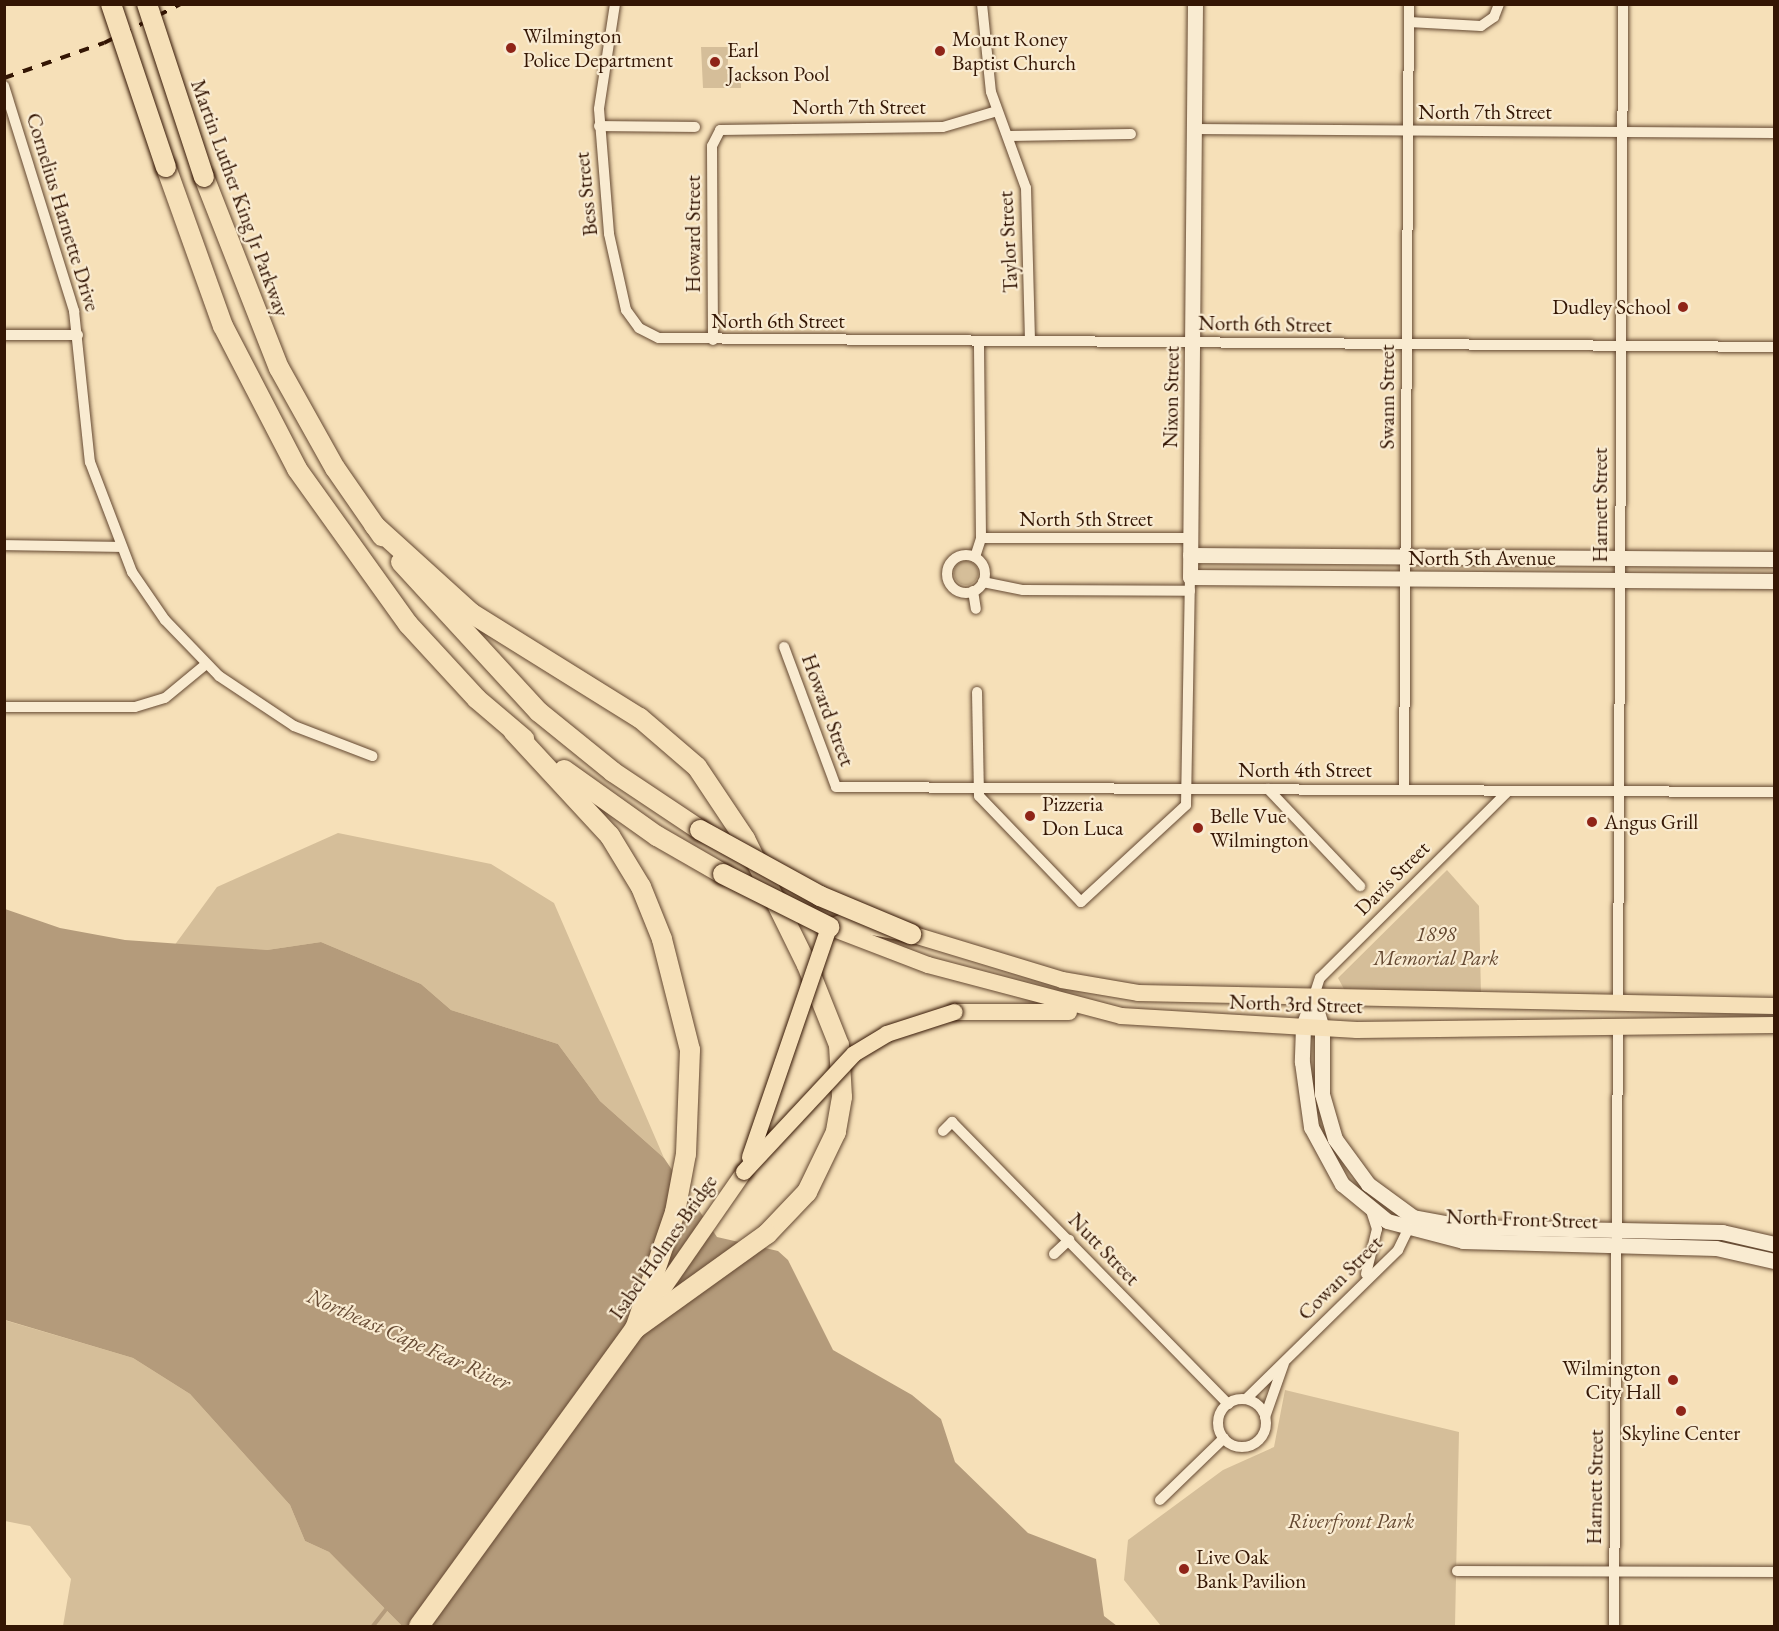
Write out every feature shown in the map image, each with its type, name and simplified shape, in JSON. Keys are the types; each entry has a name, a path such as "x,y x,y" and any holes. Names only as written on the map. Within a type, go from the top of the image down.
{"highway":[{"path":"111,4 223,326 297,469 408,624 513,731 610,836 641,887 680,996 690,1050 691,1103 677,1205 635,1329"},
{"name":"Martin Luther King Jr Parkway","path":"147,4 204,177 279,368 374,525 417,584 539,712 613,772 700,830 820,896 911,934"},
{"path":"374,525 471,613 640,718 696,767 745,839 807,965 839,1045 842,1097 836,1132 807,1192 767,1234 635,1329"},
{"path":"513,731 657,836 723,874 830,927"},
{"name":"Isabel Holmes Bridge","path":"419,1626 635,1329"}],"main road":[{"path":"830,927 844,922 911,934"},
{"name":"North 3rd Street","path":"830,927 928,965 1120,1016 1322,1028 1618,1024 1774,1025"},
{"name":"Isabel Holmes Bridge","path":"635,1329 744,1172 790,1055 830,927"},
{"name":"North 3rd Street","path":"911,934 1062,980 1138,993 1313,999 1774,1006"},
{"path":"744,1172 854,1054 887,1034 955,1012 994,1008 1120,1016"}],"street":[{"name":"Bess Street","path":"615,4 599,126 621,297 630,319 645,333 682,340"},
{"name":"Taylor Street","path":"982,4 984,61 997,111 1009,136 1030,216 1030,342"},
{"name":"Nixon Street","path":"1190,789 1195,4"},
{"name":"Swann Street","path":"1404,790 1409,4"},
{"path":"1409,22 1481,26 1494,17 1499,4"},
{"name":"Harnett Street","path":"1618,1005 1623,4"},
{"name":"Cornelius Harnette Drive","path":"4,86 68,284 78,335 90,462 120,547 165,620 205,665 277,717 372,756"},
{"name":"North 7th Street","path":"720,130 943,127 997,111"},
{"path":"599,126 695,126"},
{"name":"North 7th Street","path":"1194,129 1774,133"},
{"name":"Howard Street","path":"713,340 712,146 720,130"},
{"path":"1009,136 1131,134"},
{"path":"4,335 78,335"},
{"name":"North 6th Street","path":"682,340 1774,347"},
{"path":"975,557 981,538 979,341"},
{"name":"North 5th Street","path":"981,538 1191,538"},
{"path":"4,545 120,547"},
{"name":"North 5th Avenue","path":"1190,555 1774,559"},
{"path":"975,557 984,568 983,582 973,591 956,589 948,573 957,558 975,557"},
{"name":"North 5th Avenue","path":"1190,584 1405,579 1774,581"},
{"path":"983,582 1023,590 1190,584"},
{"path":"973,591 976,609"},
{"name":"Howard Street","path":"784,647 836,787"},
{"path":"4,707 135,707 171,694 205,665"},
{"path":"977,692 975,787 994,816 1081,902 1186,805 1190,789"},
{"name":"North 4th Street","path":"836,787 1774,792"},
{"path":"1268,789 1360,886"},
{"name":"Davis Street","path":"1313,999 1320,978 1508,791"},
{"name":"North Front Street","path":"1313,999 1303,1027 1311,1127 1330,1166 1371,1211 1463,1241 1616,1238 1722,1232 1774,1244"},
{"name":"North Front Street","path":"1313,999 1322,1028 1322,1094 1335,1139 1368,1184 1411,1224"},
{"name":"Harnett Street","path":"1614,1626 1618,1024"},
{"name":"Nutt Street","path":"943,1131 952,1122 1228,1404"},
{"path":"1360,1284 1372,1264 1376,1242 1371,1211"},
{"name":"Cowan Street","path":"1246,1399 1360,1284 1398,1250 1411,1224"},
{"name":"North Front Street","path":"1616,1238 1734,1249 1774,1261"},
{"path":"1054,1254 1069,1240"},
{"name":"Cowan Street","path":"1265,1417 1286,1360"},
{"path":"1246,1399 1265,1417 1260,1440 1237,1446 1224,1438 1218,1422 1228,1404 1246,1399"},
{"path":"1160,1500 1224,1438"},
{"path":"1457,1571 1774,1572"}],"green space":[{"name":"Earl Jackson Pool","path":"701,47 729,47 727,74 741,74 741,88 703,88"},
{"path":"966,561 975,564 978,573 975,582 966,585 957,582 954,573 957,564"},
{"path":"338,833 491,864 554,903 664,1158 600,1101 558,1044 451,1010 421,984 321,942 267,950 174,946 217,887"},
{"name":"1898 Memorial Park","path":"1447,870 1479,906 1481,994 1344,989 1338,978"},
{"path":"4,1320 133,1358 190,1394 290,1505 305,1541 329,1552 402,1626 63,1626 71,1579 30,1526 5,1521"},
{"name":"Riverfront Park","path":"1285,1390 1459,1432 1455,1626 1161,1626 1124,1580 1128,1540 1223,1470 1274,1447"}],"water":[{"name":"Northeast Cape Fear River","path":"5,909 60,928 125,940 267,950 321,942 421,984 451,1010 558,1044 600,1101 664,1158 717,1237 778,1251 788,1260 833,1350 912,1395 941,1419 955,1462 1028,1533 1096,1559 1104,1616 1117,1626 402,1626 329,1552 305,1541 290,1505 190,1394 133,1358 5,1320"}],"waterway":[{"path":"373,1626 387,1608"}],"railway":[{"path":"4,78 104,43 181,4"}],"place":[{"name":"Wilmington Police Department","path":"511,48"},
{"name":"Mount Roney Baptist Church","path":"940,51"},
{"name":"Earl Jackson Pool","path":"715,62"},
{"name":"Dudley School","path":"1683,307"},
{"name":"Pizzeria Don Luca","path":"1030,816"},
{"name":"Angus Grill","path":"1592,822"},
{"name":"Belle Vue Wilmington","path":"1198,828"},
{"name":"Wilmington City Hall","path":"1673,1380"},
{"name":"Skyline Center","path":"1681,1411"},
{"name":"Live Oak Bank Pavilion","path":"1184,1569"}]}
